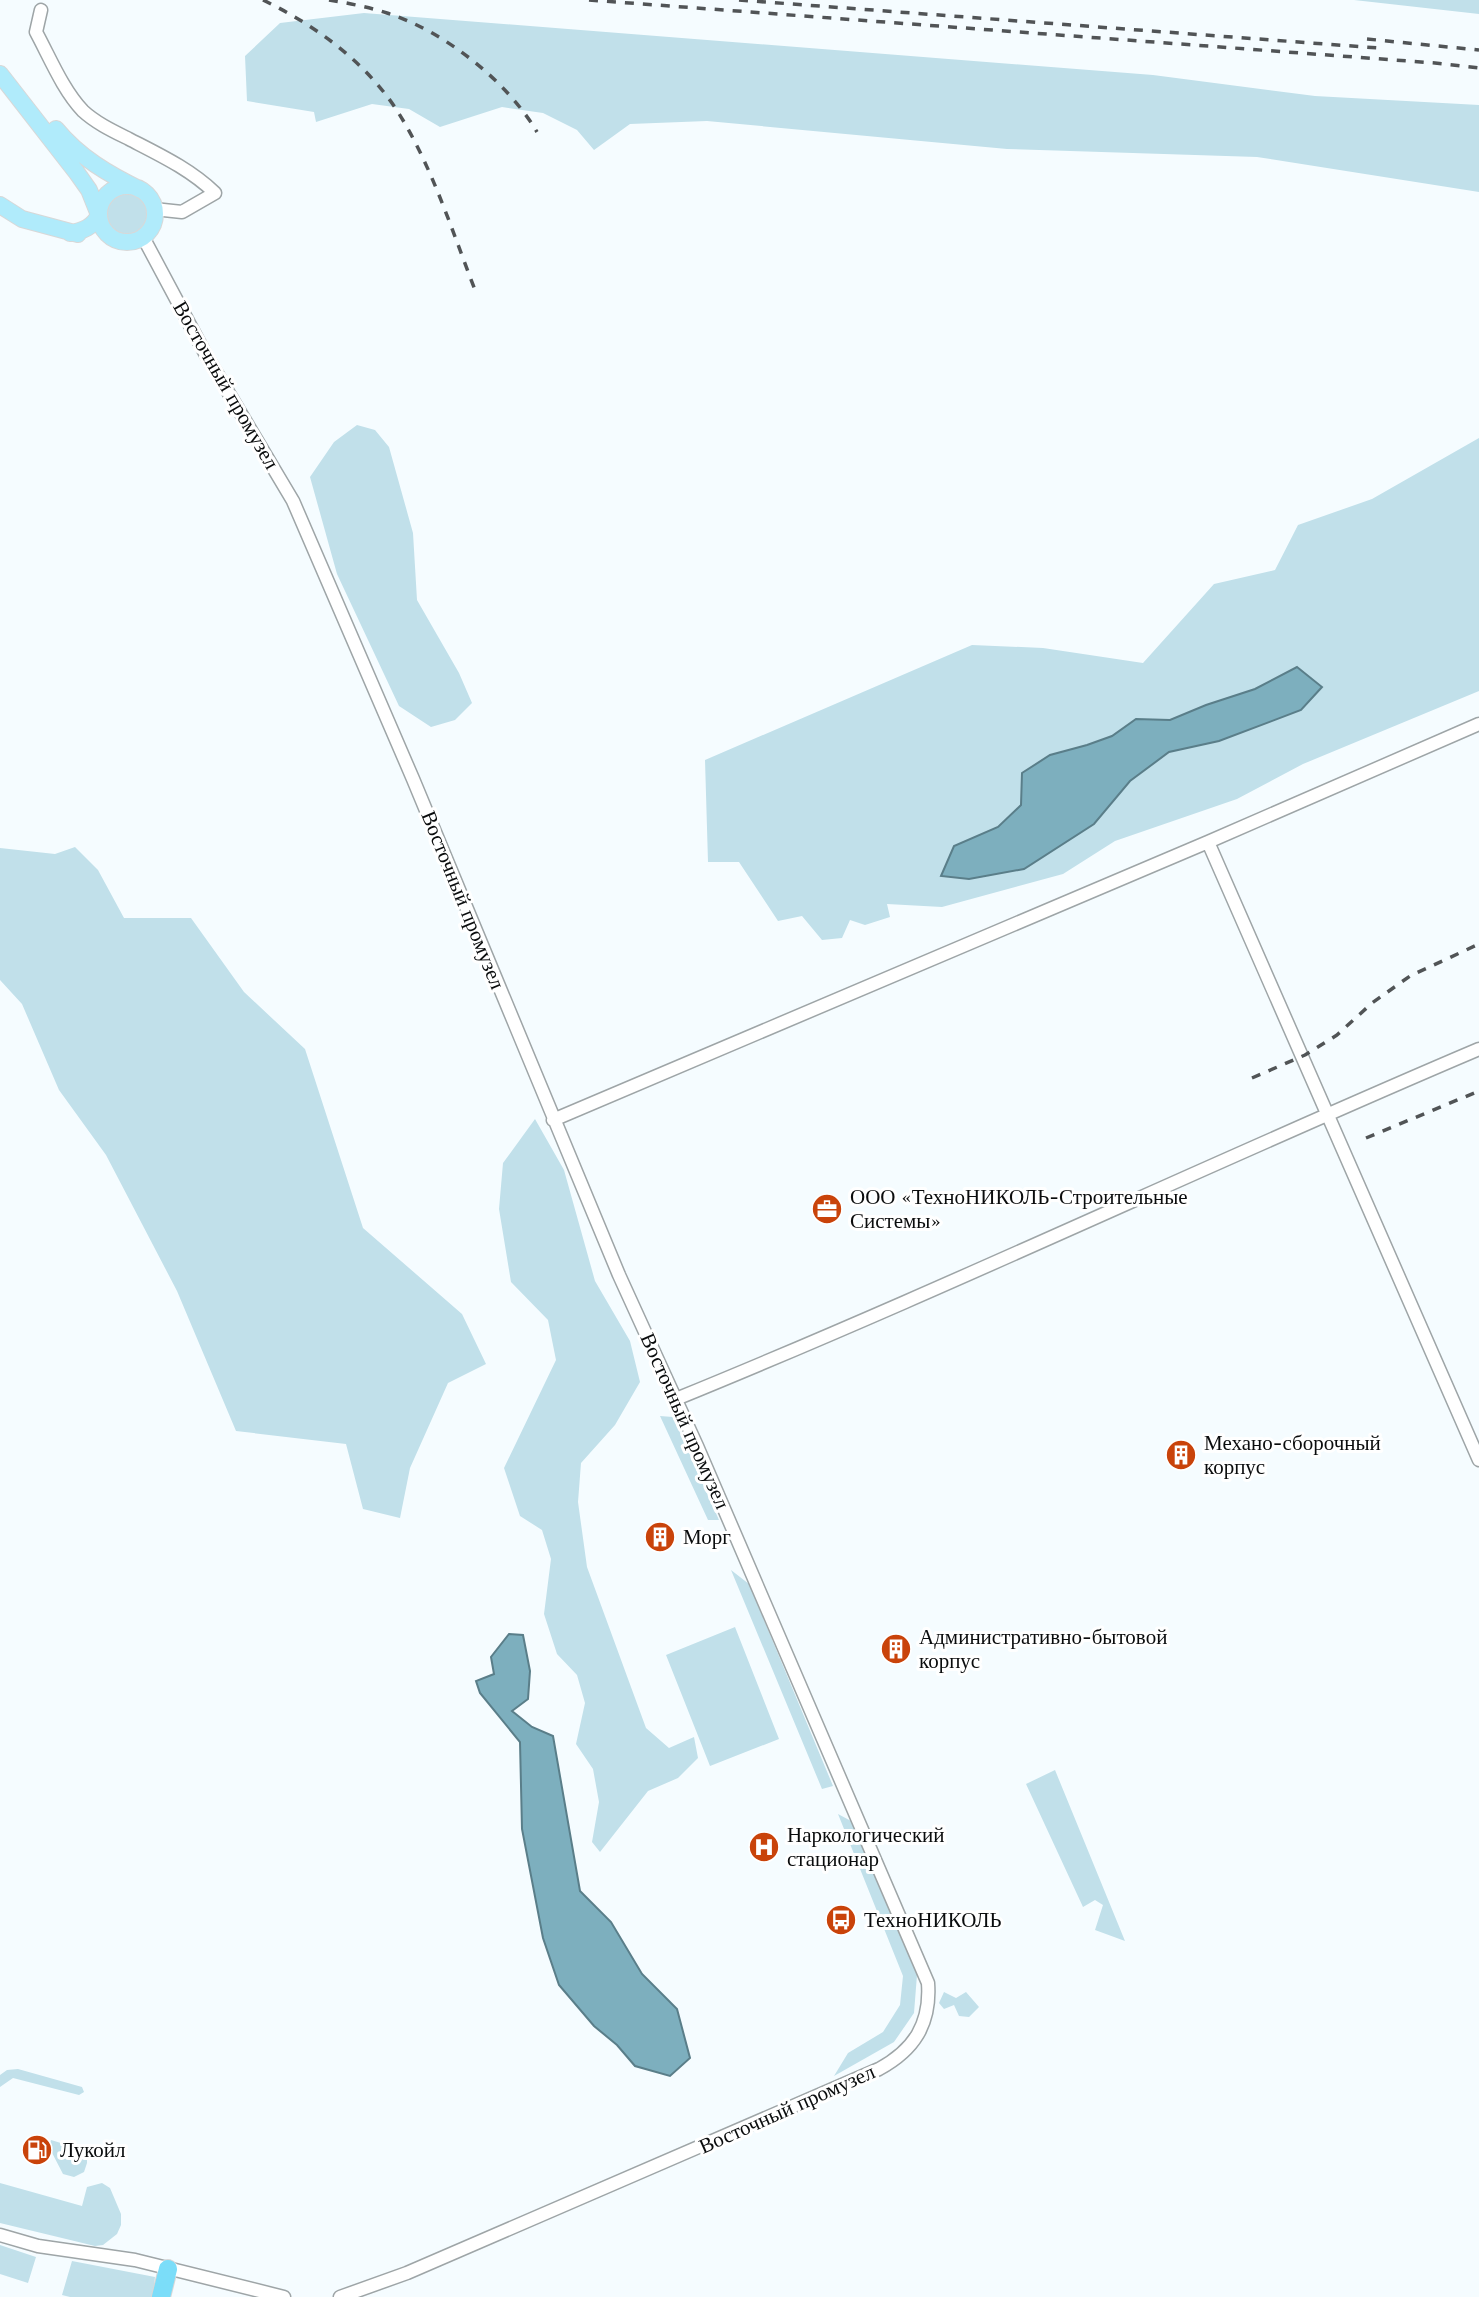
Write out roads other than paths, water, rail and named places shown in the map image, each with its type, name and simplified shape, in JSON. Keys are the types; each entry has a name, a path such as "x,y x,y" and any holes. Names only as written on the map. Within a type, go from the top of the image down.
{"highway":[{"path":"161,2297 168,2269"}],"main road":[{"path":"0,60 67,142 88,161 146,194 154,209 154,222 143,237 136,241 122,242 70,233 22,219 0,205"},
{"path":"0,74 89,190 106,233 122,242"},
{"path":"70,233 88,228 96,222 101,203 111,191 125,187 141,190"}],"street":[{"path":"41,10 36,32 83,111 102,125 167,158 200,179 215,193 182,212 154,209"},
{"name":"Восточный промузел","path":"143,237 206,355 293,500 413,779 553,1120 928,1983 929,2003 926,2017 917,2037 895,2061 407,2273 340,2297"},
{"path":"553,1120 1479,724"},
{"path":"1208,842 1479,1460"},
{"path":"676,1399 790,1352 1327,1113 1479,1049"},
{"path":"0,2235 38,2246 135,2260 284,2297"}],"railway":[{"path":"263,0 320,33 355,61 385,94 422,156 477,295"},
{"path":"329,0 358,5 409,21 452,45 509,94 537,132"},
{"path":"589,0 1479,68"},
{"path":"739,0 1378,48"},
{"path":"1367,39 1479,50"},
{"path":"1252,1078 1305,1055 1337,1035 1372,1003 1410,976 1479,944"},
{"path":"1366,1138 1479,1091"}],"place":[{"name":"ООО «ТехноНИКОЛЬ-Строительные Системы»","path":"827,1209"},
{"name":"Механо-сборочный корпус","path":"1181,1455"},
{"name":"Морг","path":"660,1537"},
{"name":"Административно-бытовой корпус","path":"896,1649"},
{"name":"Наркологический стационар","path":"764,1847"},
{"name":"ТехноНИКОЛЬ","path":"841,1920"},
{"name":"Лукойл","path":"37,2150"}]}
